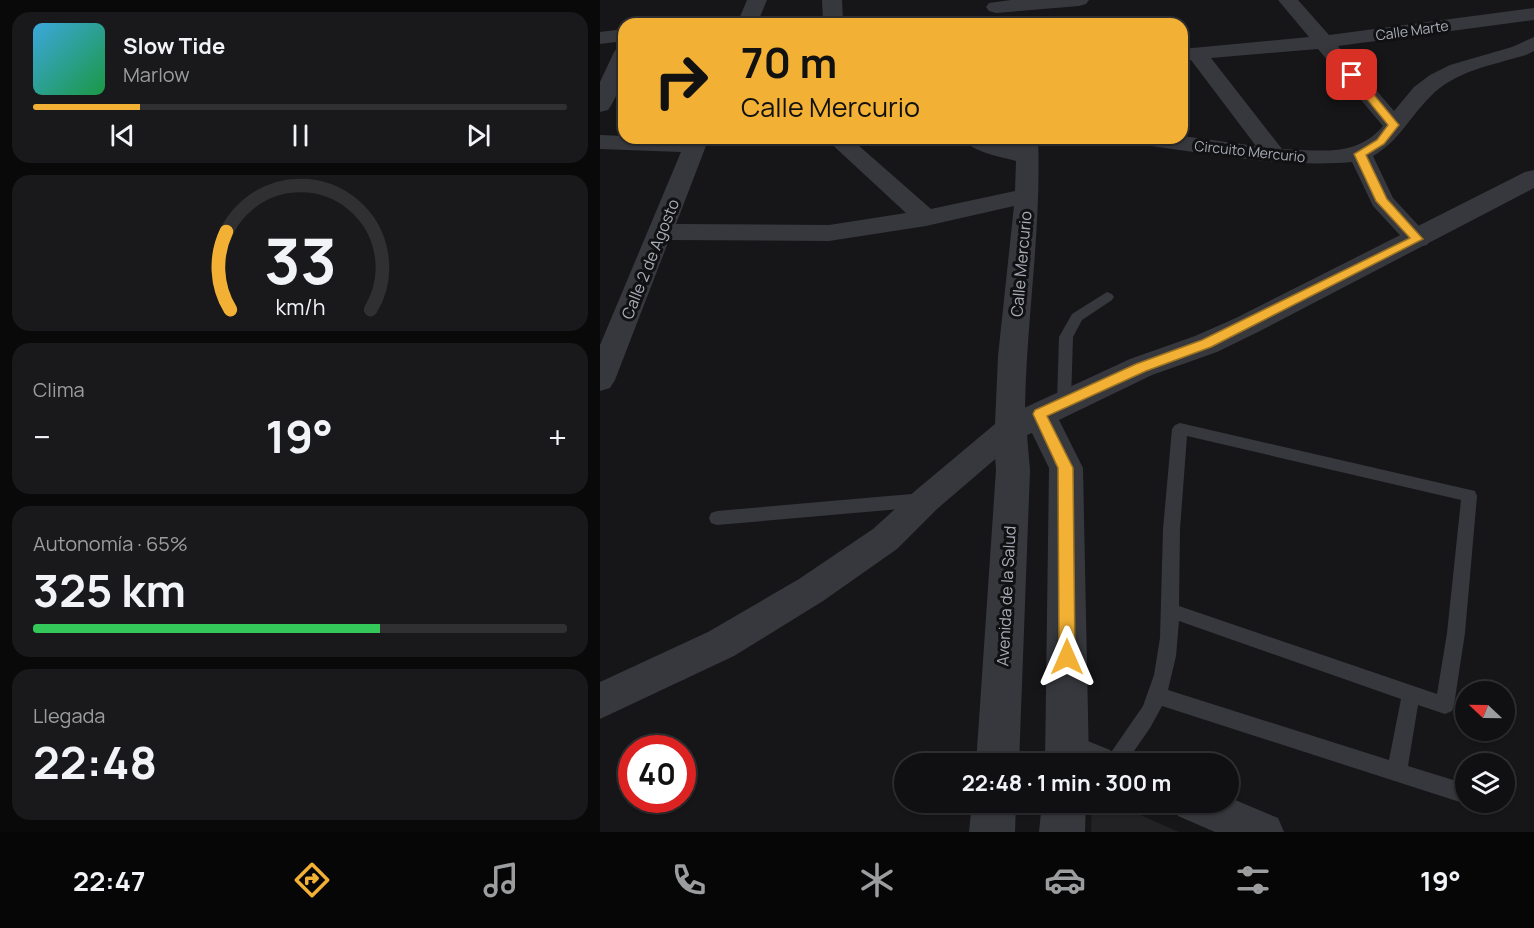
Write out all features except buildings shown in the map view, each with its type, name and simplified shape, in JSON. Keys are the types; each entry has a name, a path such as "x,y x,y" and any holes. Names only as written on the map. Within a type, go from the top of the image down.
{"street":[{"path":"750,18 757,0"},
{"path":"831,0 833,18"},
{"path":"996,7 1079,0"},
{"path":"1288,0 1394,125"},
{"path":"1044,18 1048,2"},
{"name":"Calle Marte","path":"1190,55 1325,42 1534,14"},
{"path":"600,38 618,36"},
{"name":"Circuito Mercurio","path":"1188,144 1275,156 1328,158 1360,154 1381,142 1422,92 1437,79 1457,69 1519,51 1534,43"},
{"path":"1190,55 1275,156"},
{"path":"600,105 604,85 618,62"},
{"path":"600,142 618,142"},
{"name":"Calle 2 de Agosto","path":"600,380 612,326 660,232 695,144"},
{"path":"843,144 926,218"},
{"path":"985,144 1028,148"},
{"name":"Calle Mercurio","path":"1028,148 1027,196 1009,390 1038,415"},
{"path":"1360,154 1382,201 1418,239"},
{"path":"600,701 721,644 811,590 885,539 926,500 1038,415 1172,355 1206,344 1418,239 1534,178"},
{"path":"660,232 829,233 926,218 1027,196"},
{"path":"1038,415 1066,468 1077,753"},
{"name":"Avenida de la Salud","path":"998,753 1013,470 1038,415"},
{"path":"992,832 993,813"},
{"path":"1062,832 1063,813"},
{"path":"1218,813 1264,832"}],"lane":[{"path":"1038,415 1066,337 1077,317 1107,297"},
{"path":"1121,753 1158,696 1167,656 1172,611 1170,546 1180,429 1469,496 1456,633 1445,705 1172,611"},
{"path":"717,518 926,500"},
{"path":"1397,772 1411,694"},
{"path":"1158,696 1455,790"}],"shaded area":[{"path":"1092,813 1136,813 1179,832 1091,832"}],"route":[{"path":"1067,657 1066,468 1040,414 1064,401 1141,368 1206,344 1418,239 1382,201 1360,154 1381,142 1394,125 1352,75"}]}
